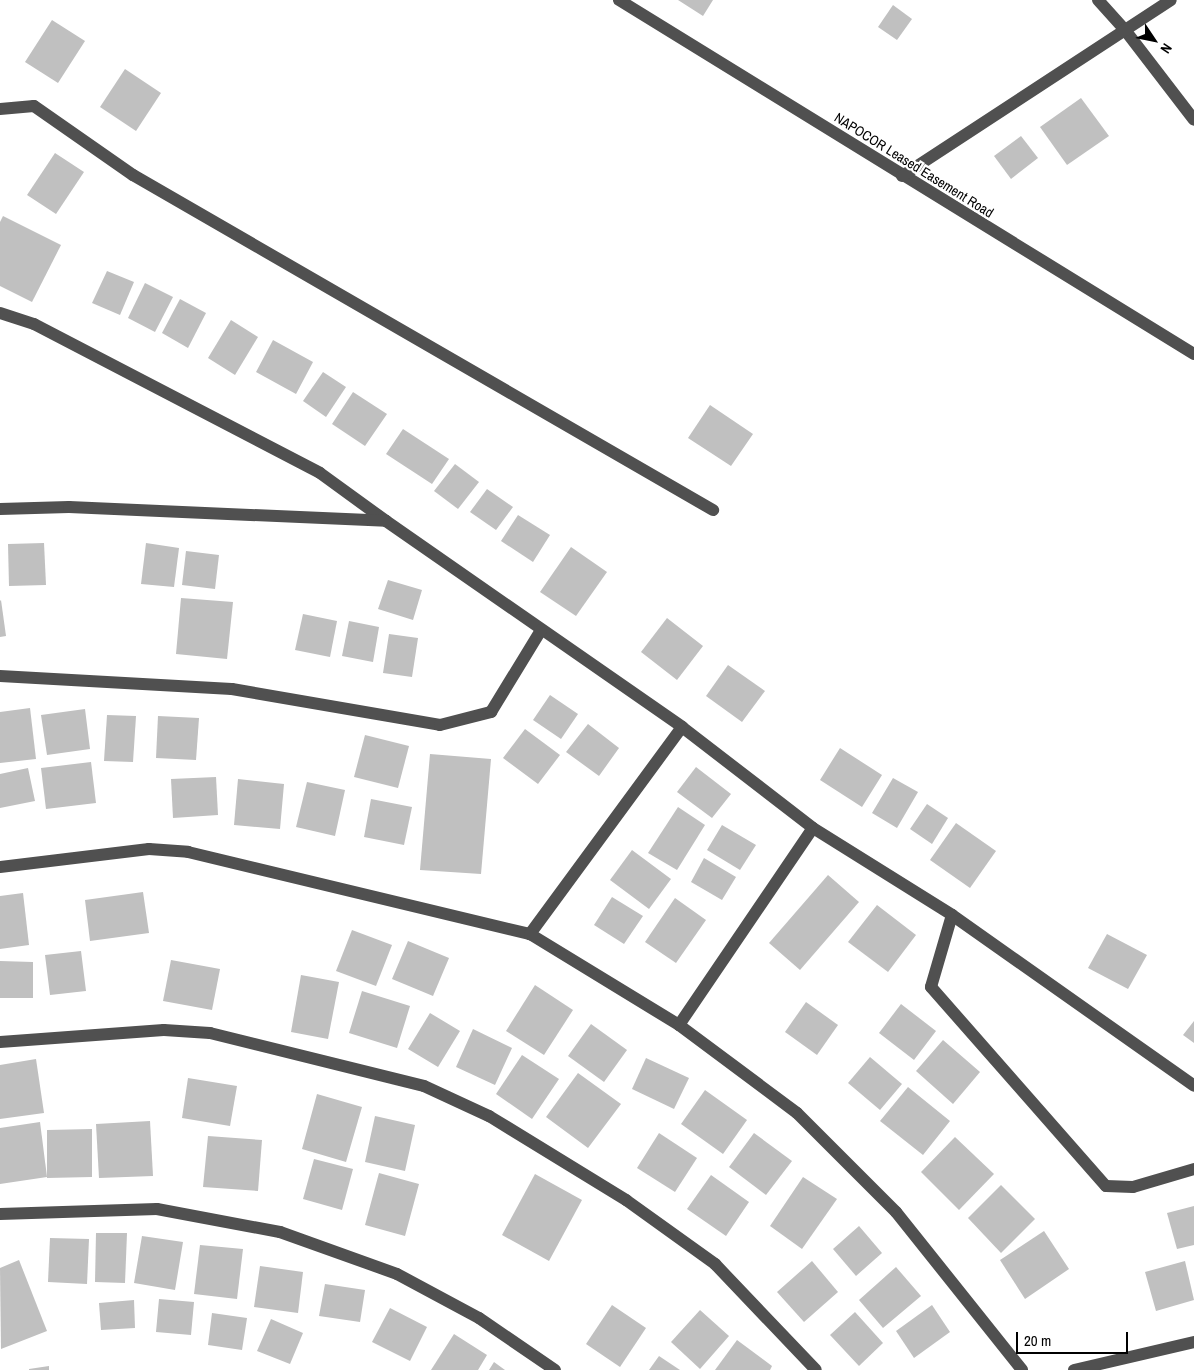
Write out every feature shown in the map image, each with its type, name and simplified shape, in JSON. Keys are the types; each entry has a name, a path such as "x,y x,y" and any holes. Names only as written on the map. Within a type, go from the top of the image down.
{"street":[{"name":"NAPOCOR Leased Easement Road","path":"619,0 902,176 1194,354"},
{"path":"1098,0 1125,30 1194,120"},
{"path":"902,176 1171,0"},
{"path":"0,109 34,106 132,175 713,510"},
{"path":"0,313 34,324 320,473 541,630 682,727 813,828 952,915 1194,1086"},
{"path":"0,509 69,507 386,521"},
{"path":"0,676 232,689 440,725 490,712 541,630"},
{"path":"530,934 682,727"},
{"path":"679,1024 813,828"},
{"path":"0,867 149,849 188,852 530,934 679,1024 797,1113 896,1212 1022,1370"},
{"path":"952,915 931,987 1106,1186 1133,1187 1194,1169"},
{"path":"0,1042 164,1030 210,1033 424,1086 489,1116 626,1200 715,1264 816,1370"},
{"path":"0,1214 157,1209 280,1232 397,1274 479,1318 555,1370"},
{"path":"1074,1370 1194,1342"}],"building":[{"path":"678,0 713,0 703,16"},
{"path":"893,5 912,19 897,40 878,27"},
{"path":"52,20 85,41 58,83 25,62"},
{"path":"125,69 161,93 136,131 100,107"},
{"path":"1081,98 1109,136 1067,165 1040,127"},
{"path":"1021,136 1038,158 1011,179 994,156"},
{"path":"55,153 84,172 56,214 27,195"},
{"path":"3,216 61,245 32,302 0,286 0,222"},
{"path":"107,271 134,282 120,315 92,303"},
{"path":"145,283 173,297 155,332 128,318"},
{"path":"180,299 206,313 188,348 162,333"},
{"path":"231,320 258,337 235,375 208,358"},
{"path":"273,340 313,362 296,394 256,372"},
{"path":"323,372 346,387 326,417 303,401"},
{"path":"353,392 387,414 365,446 332,424"},
{"path":"710,405 753,434 731,466 688,438"},
{"path":"403,429 449,459 432,484 386,454"},
{"path":"455,464 479,482 458,509 434,491"},
{"path":"487,489 513,507 496,530 470,512"},
{"path":"518,515 550,535 533,562 501,541"},
{"path":"44,543 46,585 9,586 8,544"},
{"path":"146,543 179,548 174,587 141,584"},
{"path":"571,547 607,572 576,616 540,592"},
{"path":"186,551 219,555 215,589 182,585"},
{"path":"388,580 422,590 413,620 378,609"},
{"path":"181,598 233,602 227,659 176,654"},
{"path":"0,601 6,636 0,637"},
{"path":"303,614 337,621 330,657 295,650"},
{"path":"667,618 703,646 677,680 641,652"},
{"path":"349,621 379,627 373,662 342,656"},
{"path":"389,634 418,638 412,677 383,673"},
{"path":"728,665 765,691 742,722 706,696"},
{"path":"550,695 578,714 561,739 533,720"},
{"path":"30,708 36,759 0,763 0,712"},
{"path":"85,709 90,749 47,755 41,715"},
{"path":"107,715 136,716 133,762 104,761"},
{"path":"158,716 199,718 196,760 156,758"},
{"path":"588,724 619,748 599,776 566,752"},
{"path":"525,729 560,755 538,784 503,758"},
{"path":"365,735 409,746 398,788 354,777"},
{"path":"840,748 882,775 862,807 820,780"},
{"path":"430,754 491,759 481,874 420,870"},
{"path":"91,762 96,803 46,809 41,768"},
{"path":"696,767 731,794 712,818 677,792"},
{"path":"28,768 35,801 0,808 0,774"},
{"path":"216,777 218,815 173,818 171,779"},
{"path":"893,778 918,792 897,828 872,813"},
{"path":"238,779 284,784 280,829 234,825"},
{"path":"307,782 345,790 335,836 296,827"},
{"path":"371,799 412,807 404,845 364,837"},
{"path":"927,804 948,818 932,844 910,829"},
{"path":"678,807 705,825 677,870 648,853"},
{"path":"956,823 996,851 970,888 930,860"},
{"path":"722,825 756,845 740,870 707,850"},
{"path":"632,850 671,879 649,909 610,880"},
{"path":"704,858 736,877 722,900 691,882"},
{"path":"828,875 859,902 800,970 769,943"},
{"path":"143,892 149,933 90,941 85,900"},
{"path":"23,893 29,945 0,949 0,896"},
{"path":"612,897 643,916 624,944 594,925"},
{"path":"675,898 706,920 676,963 645,942"},
{"path":"877,905 916,935 888,972 848,942"},
{"path":"352,930 392,945 376,986 336,971"},
{"path":"1107,934 1147,955 1128,989 1088,968"},
{"path":"408,941 449,958 433,996 392,979"},
{"path":"81,951 86,991 50,995 45,955"},
{"path":"171,960 220,969 212,1010 163,1001"},
{"path":"0,961 33,962 33,998 0,998"},
{"path":"301,975 339,982 328,1039 291,1032"},
{"path":"535,985 573,1010 544,1055 506,1031"},
{"path":"362,991 410,1006 397,1048 349,1033"},
{"path":"806,1002 838,1025 817,1055 785,1032"},
{"path":"901,1004 936,1031 914,1060 879,1033"},
{"path":"430,1013 460,1031 438,1067 408,1049"},
{"path":"1194,1021 1194,1043 1183,1035"},
{"path":"591,1024 627,1050 604,1082 568,1056"},
{"path":"473,1029 512,1048 495,1085 456,1067"},
{"path":"943,1040 980,1072 953,1104 916,1071"},
{"path":"522,1055 559,1079 532,1119 496,1094"},
{"path":"870,1057 902,1084 880,1110 848,1083"},
{"path":"646,1058 689,1078 674,1109 632,1089"},
{"path":"36,1059 44,1113 0,1119 0,1065"},
{"path":"578,1073 621,1104 588,1148 546,1117"},
{"path":"188,1078 237,1086 230,1126 182,1118"},
{"path":"908,1087 950,1121 923,1155 880,1121"},
{"path":"705,1090 747,1120 723,1154 681,1124"},
{"path":"317,1094 362,1107 346,1162 302,1149"},
{"path":"375,1116 415,1125 405,1171 365,1162"},
{"path":"150,1121 153,1176 99,1178 96,1124"},
{"path":"40,1122 47,1177 0,1184 0,1128"},
{"path":"92,1129 92,1177 47,1178 47,1130"},
{"path":"659,1133 697,1158 675,1192 637,1168"},
{"path":"754,1133 792,1161 766,1195 729,1167"},
{"path":"208,1136 262,1140 258,1191 203,1187"},
{"path":"955,1137 994,1174 959,1210 921,1172"},
{"path":"314,1159 353,1169 342,1210 303,1199"},
{"path":"379,1173 419,1184 405,1236 365,1225"},
{"path":"535,1174 582,1200 549,1261 502,1235"},
{"path":"711,1175 749,1202 726,1236 687,1209"},
{"path":"803,1177 837,1199 802,1249 770,1226"},
{"path":"1001,1185 1035,1219 1001,1253 968,1218"},
{"path":"1194,1206 1194,1245 1177,1249 1167,1213"},
{"path":"859,1226 882,1253 856,1276 833,1249"},
{"path":"1044,1231 1069,1269 1025,1299 1000,1260"},
{"path":"96,1233 127,1233 125,1283 95,1282"},
{"path":"142,1236 183,1242 175,1290 134,1283"},
{"path":"50,1238 89,1239 87,1284 48,1282"},
{"path":"200,1245 243,1249 237,1299 194,1294"},
{"path":"19,1260 47,1331 1,1349 0,1268"},
{"path":"812,1261 838,1292 804,1322 777,1292"},
{"path":"1185,1261 1194,1300 1156,1311 1145,1272"},
{"path":"260,1266 303,1272 298,1313 254,1307"},
{"path":"896,1267 921,1296 883,1328 859,1300"},
{"path":"325,1284 365,1290 360,1322 319,1316"},
{"path":"159,1299 194,1302 191,1335 156,1332"},
{"path":"134,1300 135,1328 101,1330 99,1303"},
{"path":"612,1305 646,1328 620,1367 586,1344"},
{"path":"932,1305 950,1332 914,1358 896,1331"},
{"path":"390,1308 427,1327 410,1361 372,1342"},
{"path":"700,1310 729,1336 700,1369 671,1342"},
{"path":"855,1312 883,1343 859,1366 830,1335"},
{"path":"212,1313 247,1318 242,1350 208,1345"},
{"path":"271,1319 303,1333 290,1364 257,1351"},
{"path":"454,1334 487,1355 478,1370 431,1370"},
{"path":"737,1340 772,1366 770,1370 715,1370"},
{"path":"659,1356 680,1370 649,1370"},
{"path":"494,1362 505,1370 489,1370"},
{"path":"49,1366 49,1370 29,1370 29,1369"}]}
